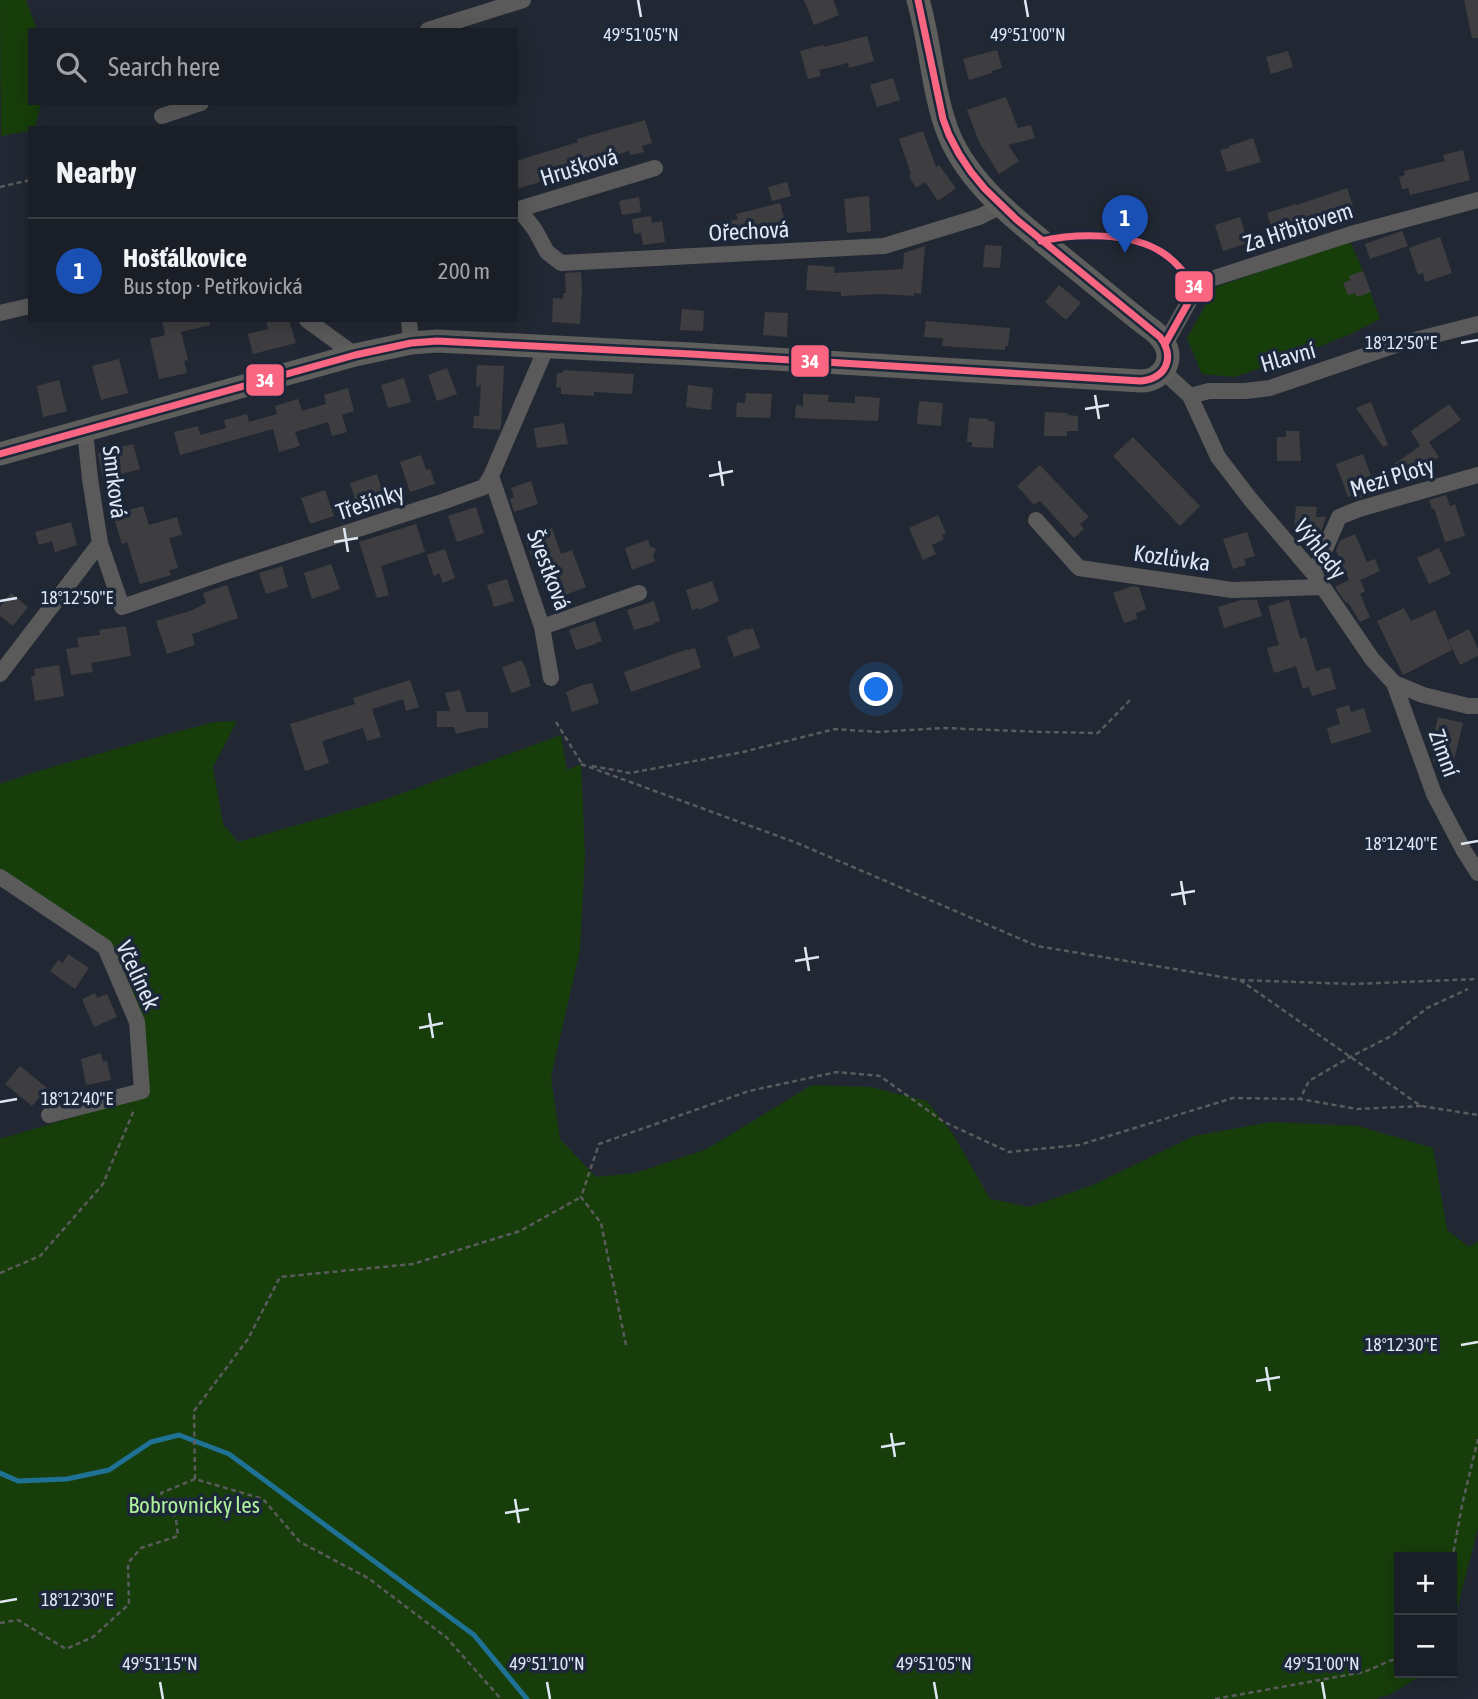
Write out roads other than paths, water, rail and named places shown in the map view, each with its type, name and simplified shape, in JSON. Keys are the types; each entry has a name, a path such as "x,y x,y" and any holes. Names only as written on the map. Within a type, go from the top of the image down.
{"street":[{"path":"434,28 523,0"},
{"path":"0,454 355,355 410,331 437,341 1141,381 1153,379 1163,371 1168,358 1165,344 1147,326 1001,206 971,171 950,135 941,107 918,0"},
{"path":"162,116 195,105"},
{"name":"Hrušková","path":"518,210 655,168"},
{"name":"Za Hřbitovem","path":"1196,289 1211,279 1351,234 1478,200"},
{"name":"Ořechová","path":"518,210 535,230 547,252 561,263 884,246 984,215 1001,206"},
{"path":"1165,344 1196,289"},
{"path":"0,313 28,306"},
{"path":"310,322 355,355"},
{"name":"Hlavní","path":"1189,396 1209,391 1270,388 1399,344 1478,324"},
{"path":"491,476 547,346"},
{"name":"Výhledy","path":"1163,371 1189,396 1218,457 1318,581 1372,659 1394,683 1423,695 1478,706"},
{"name":"Smrková","path":"0,674 100,543 85,430"},
{"name":"Mezi Ploty","path":"1318,581 1339,517 1478,475"},
{"name":"Třešínky","path":"100,543 122,607 442,502 484,487 491,476"},
{"name":"Švestková","path":"491,476 542,627 639,593"},
{"name":"Kozlůvka","path":"1036,520 1079,568 1232,590 1318,581"},
{"path":"542,627 551,678"},
{"name":"Zimní","path":"1394,683 1434,794 1478,873"},
{"name":"Včelínek","path":"0,877 104,947 137,1022 142,1091 49,1115"}],"lane":[{"path":"1041,241 1060,236 1148,244 1175,262 1196,289"}],"waterway":[{"path":"0,1473 18,1481 67,1479 109,1470 151,1442 179,1435 229,1454 474,1635 527,1699"}],"place":[{"name":"Hošťálkovice","path":"1125,253"}],"park label":[{"name":"Bobrovnický les","path":"194,1505"}]}
